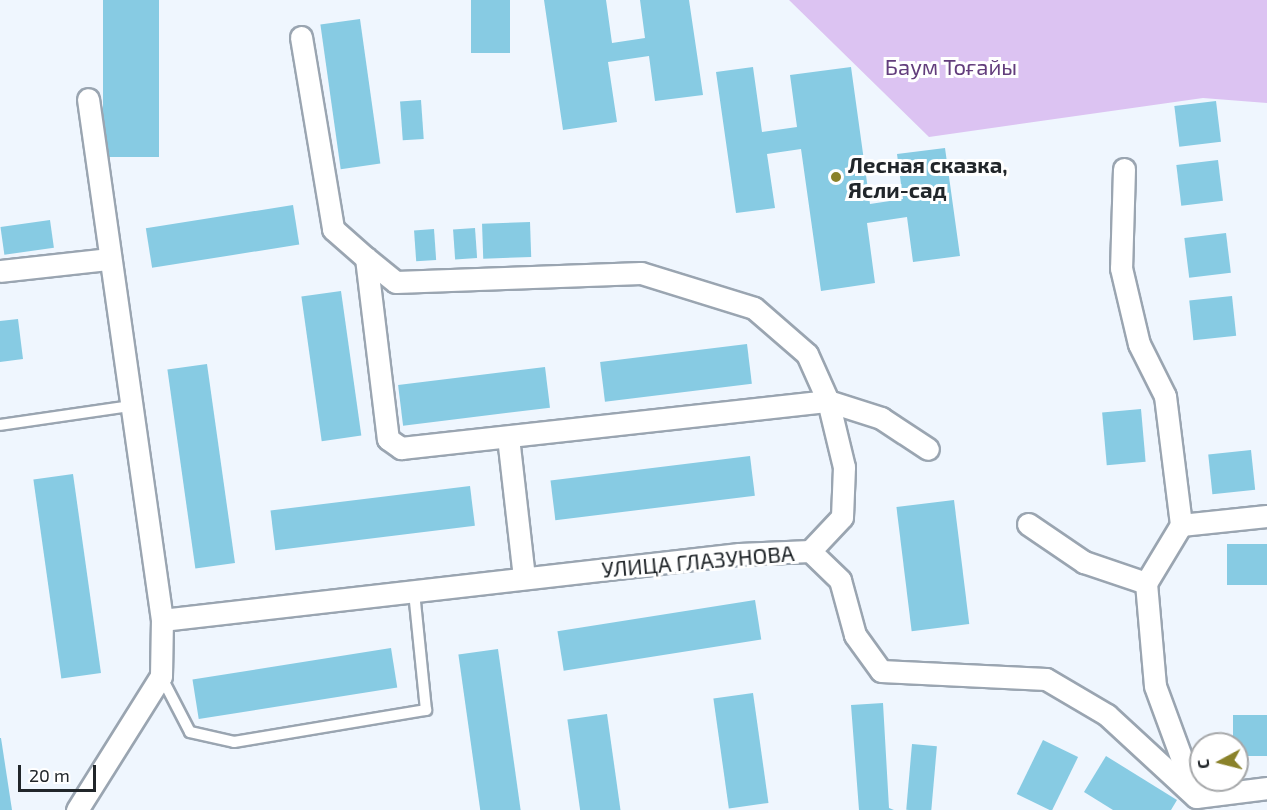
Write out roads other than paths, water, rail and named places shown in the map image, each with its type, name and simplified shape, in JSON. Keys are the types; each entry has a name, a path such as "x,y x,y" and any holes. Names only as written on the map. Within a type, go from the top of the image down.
{"street":[{"path":"301,37 333,229 396,282 641,273 754,308 807,354 828,401 845,494 842,518 810,551"},
{"path":"77,810 161,676 162,620 108,259 88,99"},
{"path":"1124,169 1121,268 1139,344 1164,396 1181,525 1146,582 1155,686 1197,803 1267,788"},
{"path":"366,258 388,439 401,448 828,401 881,418 928,449"},
{"path":"0,270 108,259"},
{"path":"508,437 524,578"},
{"path":"1181,525 1267,516"},
{"path":"1028,524 1084,562 1146,582"},
{"name":"УЛИЦА ГЛАЗУНОВА","path":"162,620 739,554 810,551 840,580 855,635 881,671 1046,679 1107,715 1197,803"}],"lane":[{"path":"0,425 130,406"},
{"path":"161,676 190,732 234,742 426,710 414,591"}],"place":[{"name":"Лесная сказка, Ясли-сад","path":"836,177"}],"park label":[{"name":"Баум Тоғайы","path":"951,67"}]}
